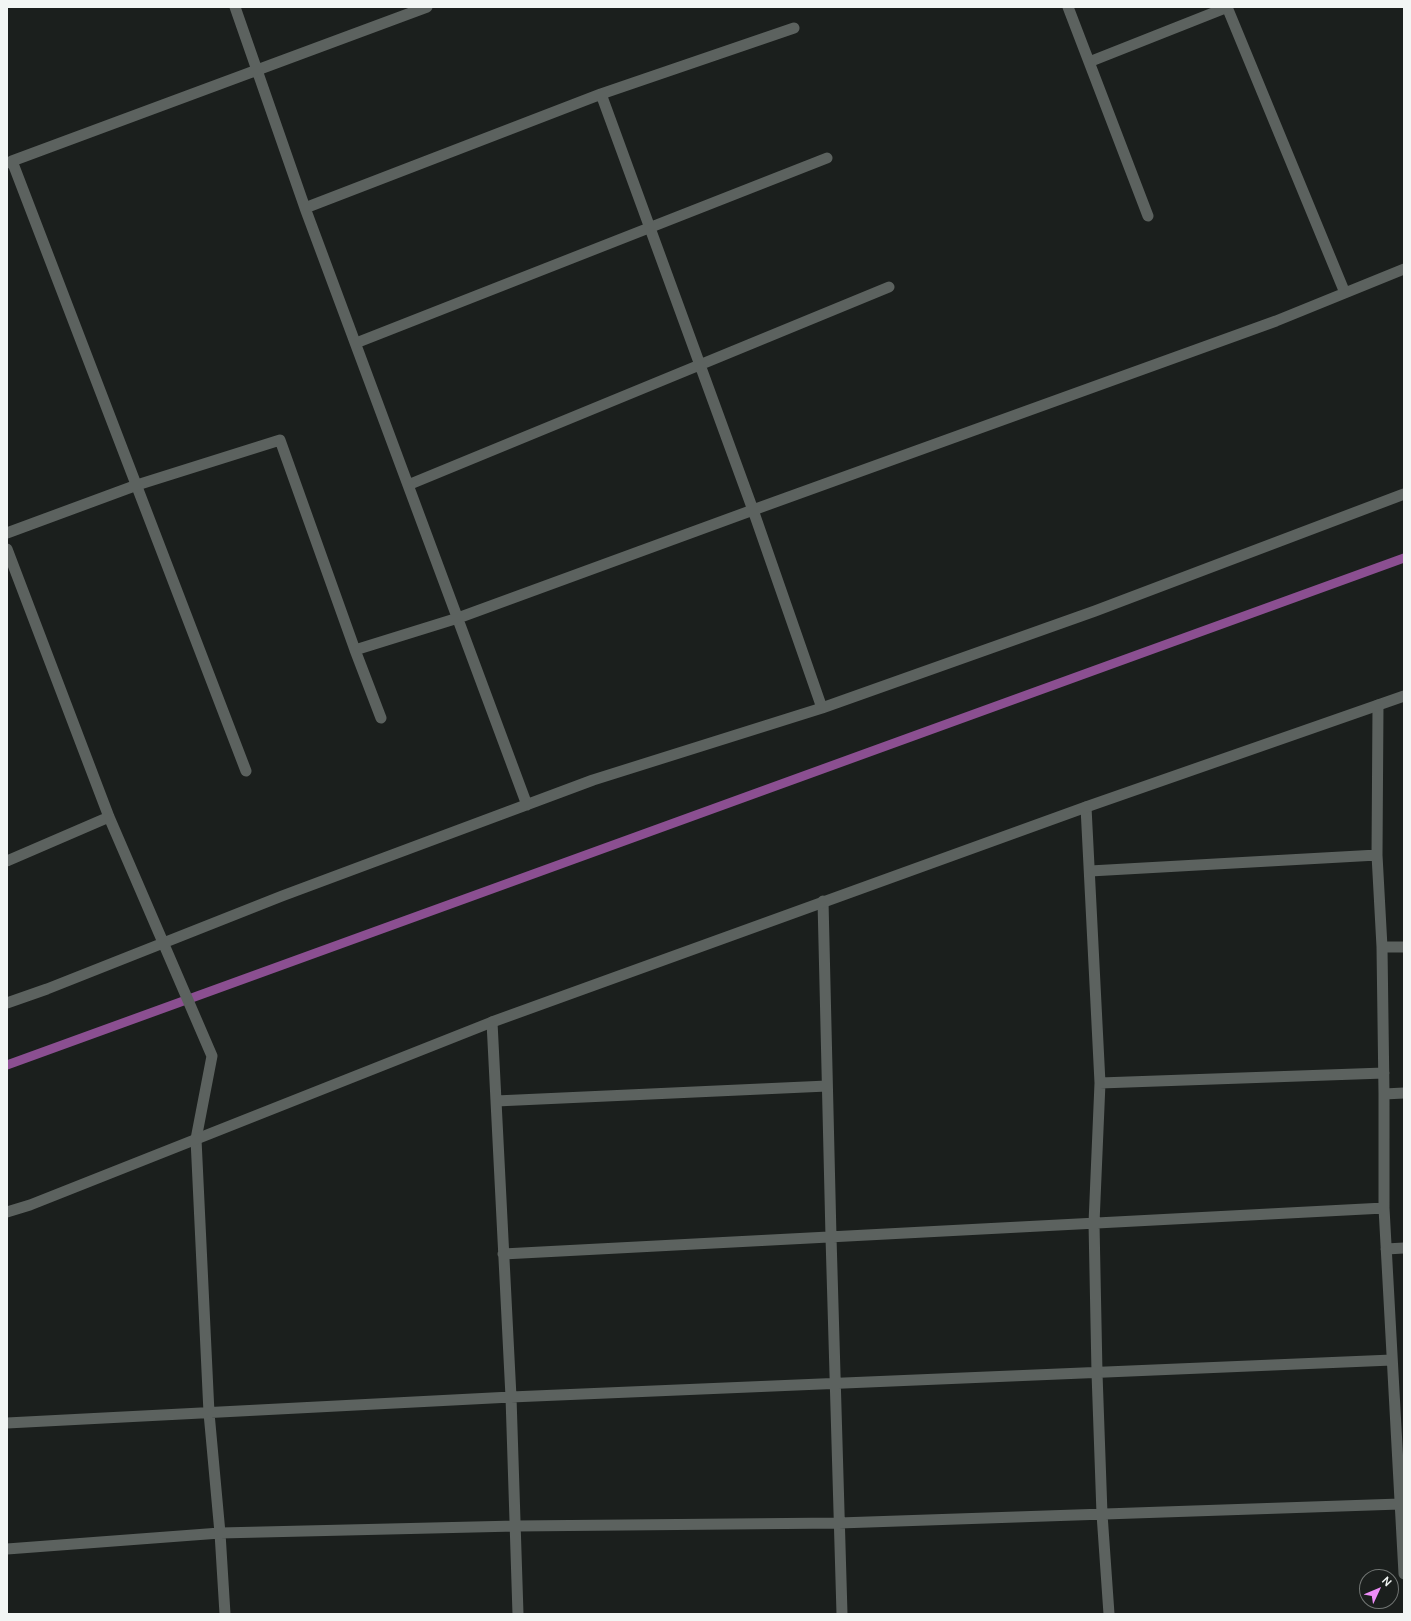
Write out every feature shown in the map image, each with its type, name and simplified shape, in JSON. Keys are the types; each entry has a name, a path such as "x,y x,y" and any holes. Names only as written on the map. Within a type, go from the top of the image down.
{"street":[{"path":"236,7 305,208 527,805"},
{"path":"246,771 137,485 10,162 427,7"},
{"path":"1068,7 1148,216"},
{"path":"1089,62 1227,7 1345,293"},
{"path":"305,208 601,94 794,28"},
{"path":"601,94 651,227 753,510 822,708"},
{"path":"356,343 827,158"},
{"path":"355,650 458,618 1276,321 1404,269"},
{"path":"408,485 889,287"},
{"path":"7,533 137,485 280,440 355,650 381,718"},
{"path":"7,1003 282,896 593,780 822,708 1095,610 1404,494"},
{"path":"7,549 109,817 212,1056 196,1139 209,1413 220,1533 225,1614"},
{"path":"7,1212 30,1205 492,1022 1086,807 1404,696"},
{"path":"1378,705 1377,855 1382,947 1384,1208 1392,1360 1399,1382 1400,1504 1404,1574"},
{"path":"1086,807 1100,1083 1094,1223 1102,1514 1109,1614"},
{"path":"7,861 109,817"},
{"path":"1090,871 1377,855"},
{"path":"824,901 838,1523 842,1614"},
{"path":"1382,947 1404,947"},
{"path":"492,1022 511,1397 518,1614"},
{"path":"1100,1083 1384,1073"},
{"path":"496,1101 827,1086"},
{"path":"1384,1094 1404,1093"},
{"path":"503,1254 1384,1208"},
{"path":"1386,1249 1404,1248"},
{"path":"7,1423 511,1397 1392,1360"},
{"path":"7,1549 220,1533 516,1526 838,1523 1400,1504"}],"waterway":[{"path":"7,1065 1404,558"}]}
